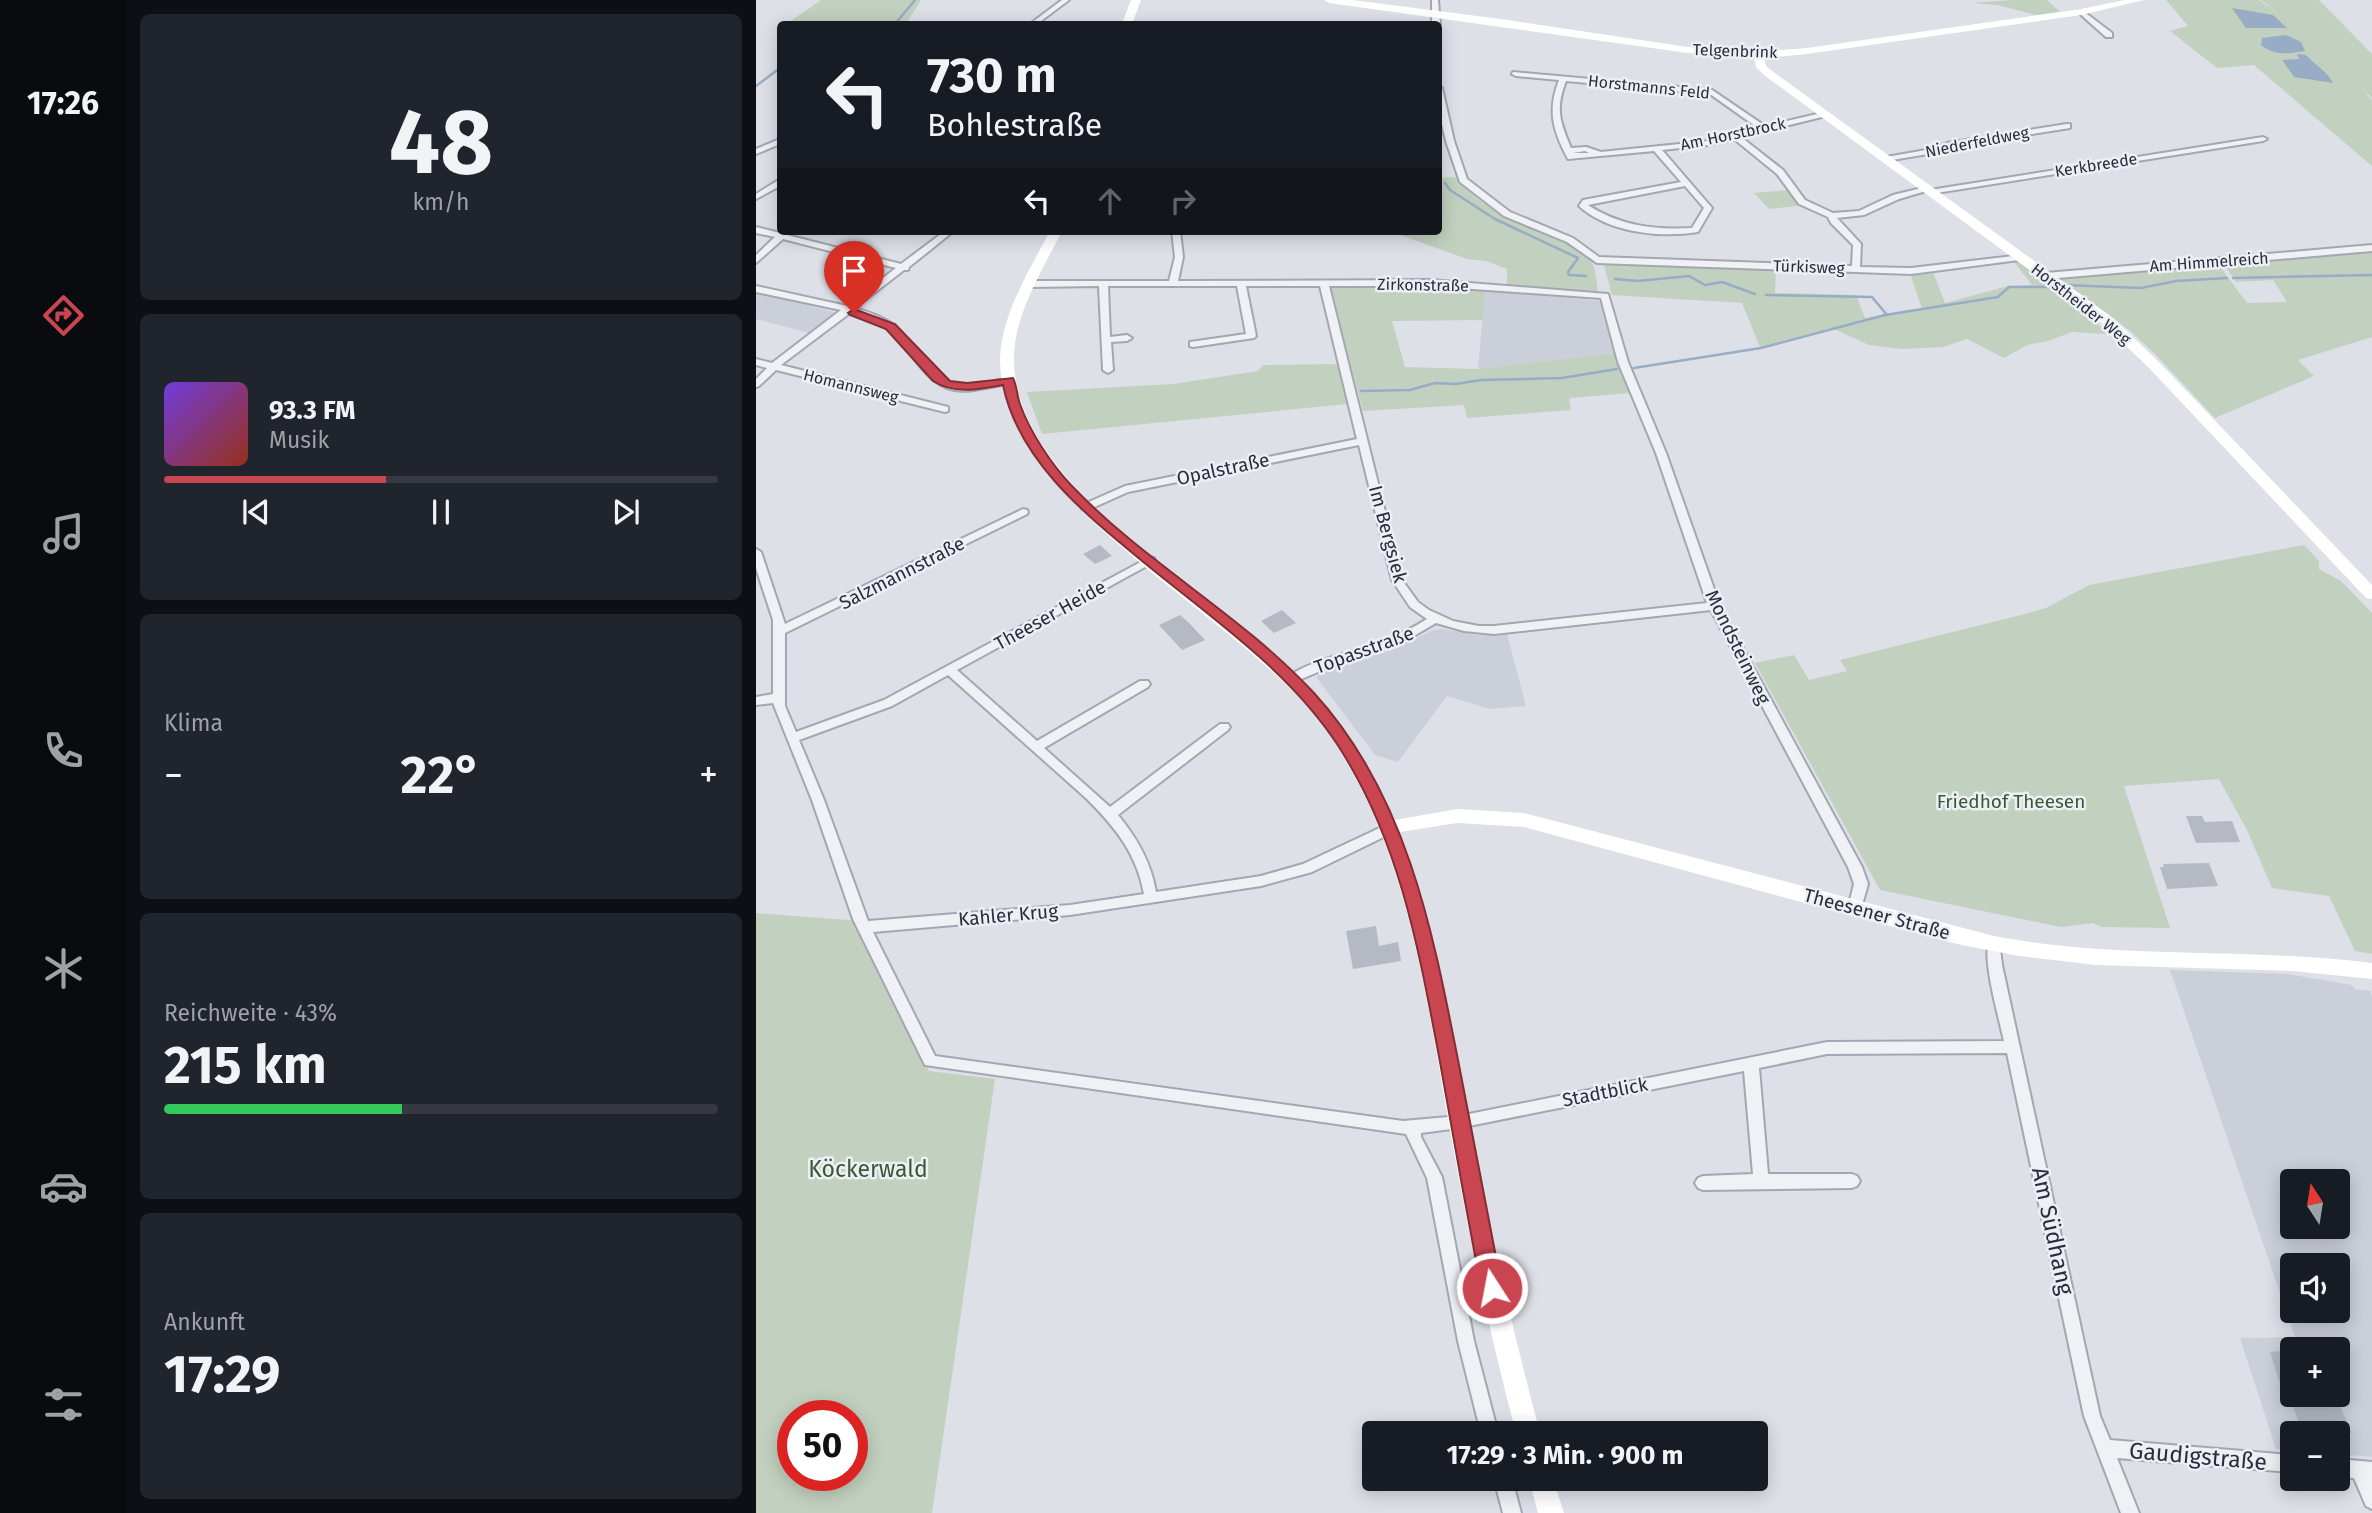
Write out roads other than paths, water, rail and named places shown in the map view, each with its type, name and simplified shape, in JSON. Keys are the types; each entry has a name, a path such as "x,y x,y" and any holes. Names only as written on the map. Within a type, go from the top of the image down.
{"street":[{"path":"1037,21 1066,0"},
{"path":"1128,21 1136,0"},
{"name":"Telgenbrink","path":"1329,0 1436,19 1693,51 1758,55 1807,51 2081,12 2139,0"},
{"path":"1435,0 1436,19"},
{"path":"2081,12 2109,35"},
{"name":"Horstheider Weg","path":"1758,55 1763,70 2120,331 2372,594"},
{"name":"Horstmanns Feld","path":"1516,74 1712,92 1765,130"},
{"name":"Horstmanns Feld","path":"1563,79 1554,99 1554,108 1568,151"},
{"path":"1442,106 1461,177 1481,196 1512,216 1570,240 1597,260"},
{"name":"Am Horstbrock","path":"1568,151 1586,149 1600,154 1701,144 1824,114"},
{"name":"Niederfeldweg","path":"1886,159 1934,151 1947,145 2067,126"},
{"path":"1736,137 1780,172 1806,206 1832,216 1857,244 1856,268"},
{"name":"Kerkbreede","path":"1832,216 1861,213 1896,197 1928,191 2263,139"},
{"path":"1442,141 1450,141"},
{"path":"756,152 777,142"},
{"path":"1657,149 1687,183 1708,208 1695,230 1624,227 1608,222 1583,206 1586,202 1687,183"},
{"path":"756,197 777,185"},
{"path":"756,230 777,233"},
{"path":"756,260 783,235"},
{"path":"788,235 905,268"},
{"path":"756,384 773,367 945,235"},
{"path":"1054,235 1031,284 1009,348 1009,381 1013,403 1035,446 1058,478 1086,507 1236,629 1292,679 1343,740 1371,785 1391,828 1414,895 1429,957 1501,1334 1525,1421"},
{"path":"1173,283 1178,263 1176,235"},
{"name":"Am Himmelreich","path":"2046,276 2372,248"},
{"name":"Türkisweg","path":"1597,260 1927,270 2019,257"},
{"name":"Zirkonstraße","path":"1031,284 1431,283 1605,296"},
{"path":"1193,344 1251,336 1241,284"},
{"name":"Im Bergsiek","path":"1324,284 1397,580 1409,601 1435,619 1461,628 1494,630 1714,606"},
{"path":"1103,285 1108,370"},
{"path":"756,289 878,320 891,327 947,385 967,387 1009,381"},
{"name":"Mondsteinweg","path":"1605,296 1623,362 1661,453 1714,606 1855,867 1861,884 1855,908"},
{"path":"1106,340 1126,338"},
{"name":"Homannsweg","path":"756,362 945,409"},
{"name":"Opalstraße","path":"1086,507 1125,489 1364,441"},
{"name":"Salzmannstraße","path":"780,631 1023,512"},
{"path":"756,552 779,620 777,698 864,927 930,1061 1413,1127 1459,1122"},
{"name":"Theeser Heide","path":"793,738 880,706 1150,560"},
{"name":"Topasstraße","path":"1292,679 1317,667 1398,641 1435,619"},
{"path":"949,670 1036,747 1129,837 1146,866 1151,898"},
{"path":"1036,747 1144,684"},
{"path":"756,701 777,698"},
{"path":"1109,815 1224,727"},
{"name":"Theesener Straße","path":"1391,828 1422,819 1450,816 1495,816 1524,820 1994,944 2089,956 2264,960 2372,971"},
{"name":"Kahler Krug","path":"864,927 1046,913 1289,875 1391,828"},
{"name":"Am Südhang","path":"1994,944 1995,965 2089,1403 2130,1513"},
{"name":"Stadtblick","path":"1459,1122 1827,1048 2014,1047"},
{"path":"1751,1062 1761,1181"},
{"path":"1413,1127 1414,1138 1434,1177 1466,1342 1487,1421"},
{"path":"1703,1183 1852,1181"},
{"name":"Gaudigstraße","path":"2104,1448 2280,1463"},
{"path":"2365,1470 2372,1500"},
{"path":"1507,1491 1513,1513"},
{"path":"1545,1491 1551,1513"}],"water":[{"path":"2232,8 2273,15 2287,28 2246,28"},
{"path":"2286,35 2301,42 2305,51 2276,53 2261,45 2262,38"},
{"path":"2297,54 2306,55 2333,83 2294,77 2282,60 2299,59"}],"waterway":[{"path":"898,21 915,0"},
{"path":"756,86 777,70"},
{"path":"1445,183 1450,190 1495,219 1578,258 1568,272 1569,275 1586,276"},
{"path":"2233,278 2372,275"},
{"path":"1615,279 1638,281 1689,276 1705,285 1722,282 1755,294"},
{"path":"2064,285 2141,288 2176,281 2227,278"},
{"path":"1887,315 1998,297 2009,287 2054,287"},
{"path":"1766,295 1872,297 1887,315"},
{"path":"1634,368 1761,348 1887,315"},
{"path":"1361,391 1410,390 1435,383 1456,384 1481,380 1562,378 1617,369"}],"park label":[{"name":"Friedhof Theesen","path":"2011,801"},
{"name":"Köckerwald","path":"868,1169"}]}
